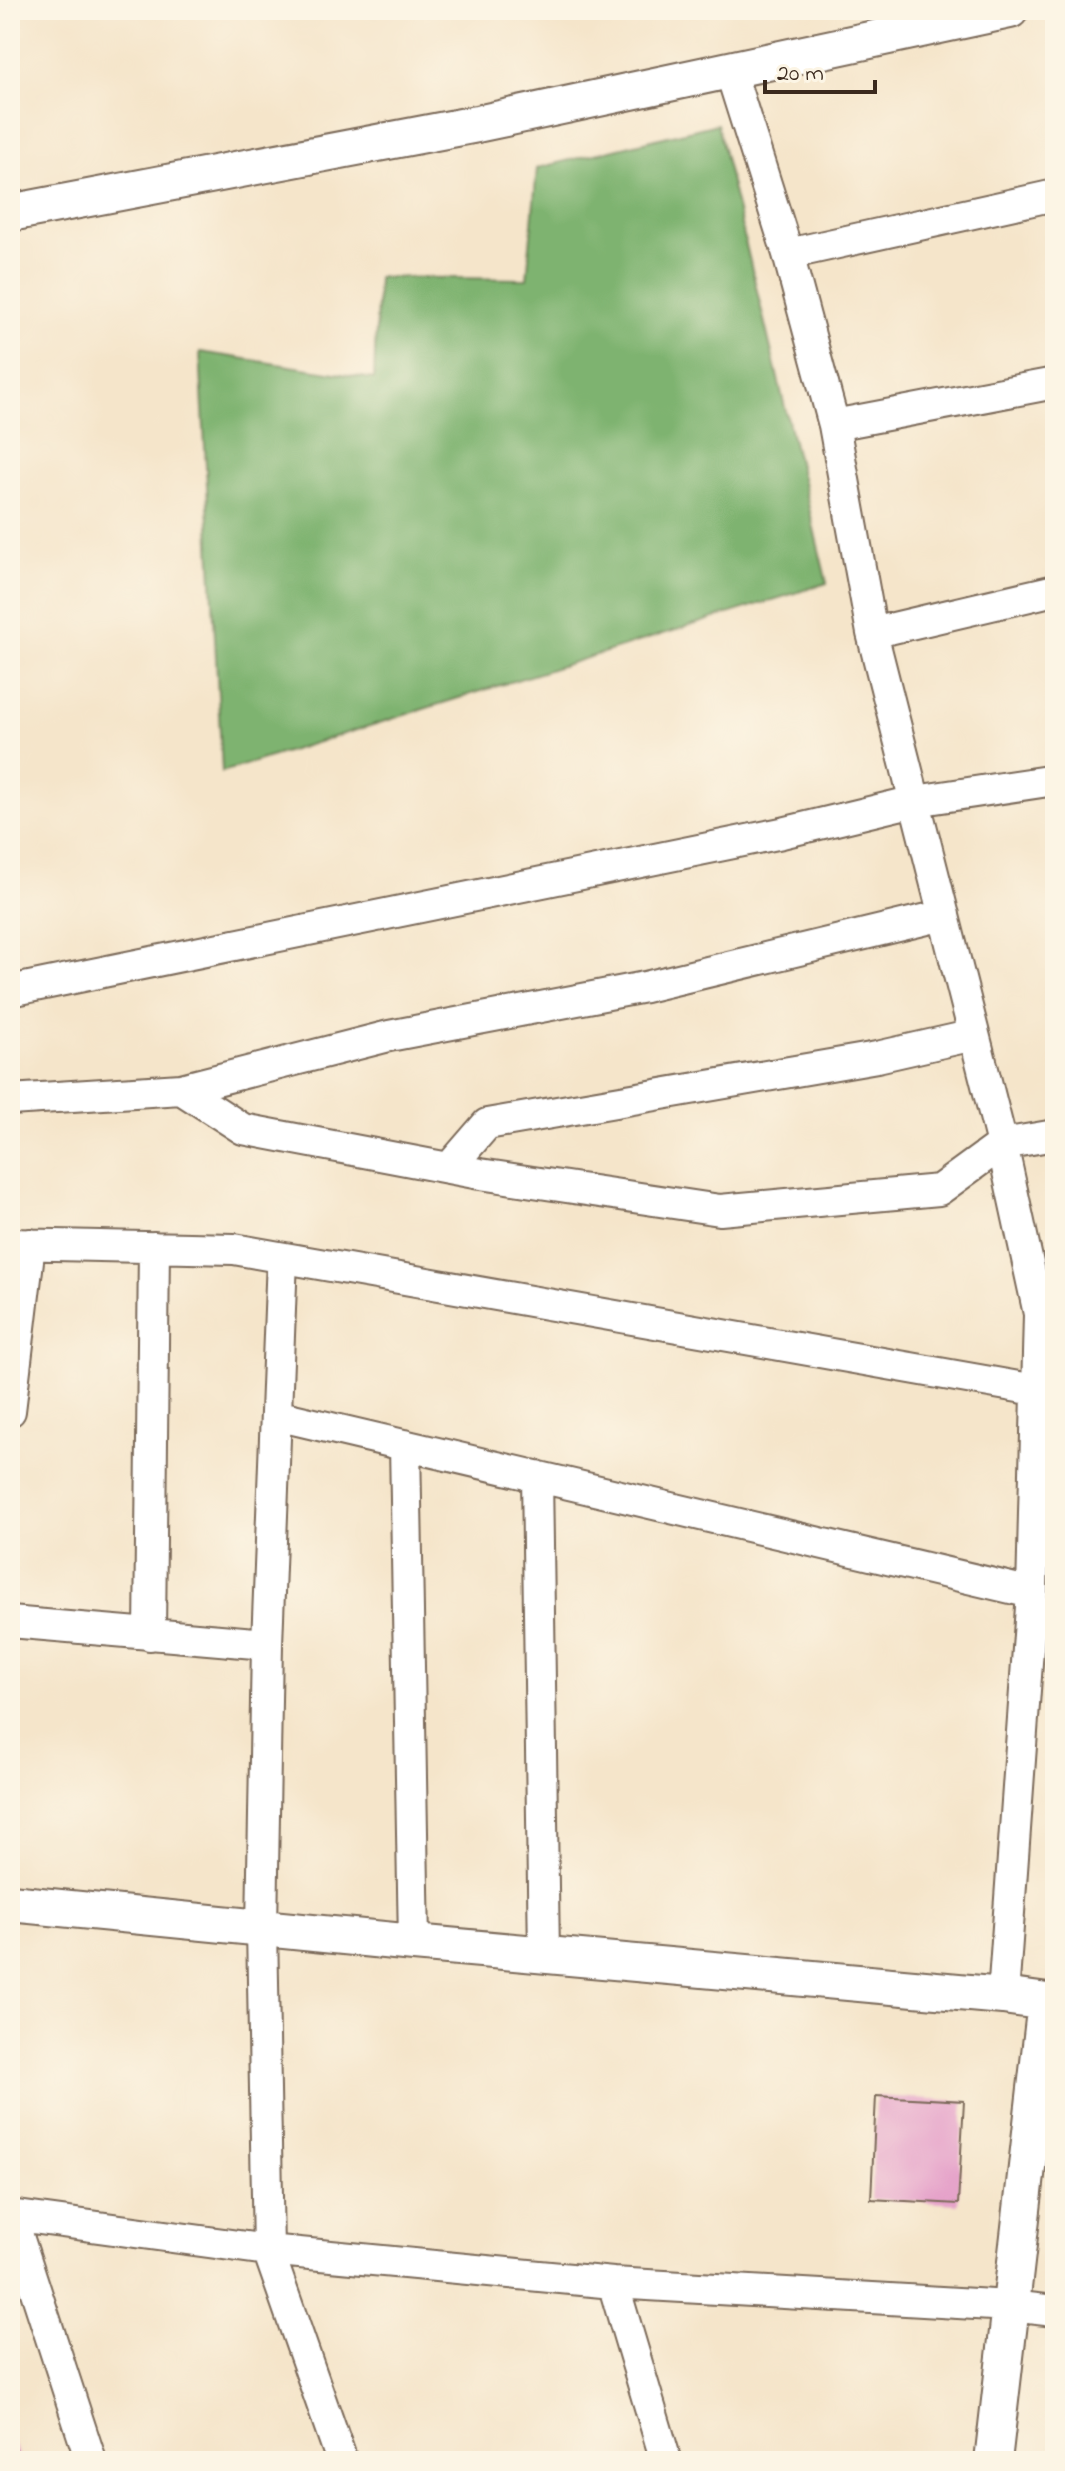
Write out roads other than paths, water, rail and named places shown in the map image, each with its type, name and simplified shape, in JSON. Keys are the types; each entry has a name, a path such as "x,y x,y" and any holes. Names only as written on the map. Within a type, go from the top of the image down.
{"street":[{"path":"10,213 477,124 1010,10"},
{"path":"730,70 788,254 834,425 872,633 1047,1313 1036,1390 1032,1593 1003,1996"},
{"path":"788,254 1055,195"},
{"path":"834,425 1055,383"},
{"path":"872,633 1055,590"},
{"path":"10,991 767,837 915,801 1055,780"},
{"path":"10,1100 181,1089 389,1036 645,987 944,915"},
{"path":"449,1168 487,1124 877,1057 974,1035"},
{"path":"181,1089 243,1129 449,1168 720,1210 939,1190 1002,1144 1055,1135"},
{"path":"10,1411 20,1244 234,1249 1036,1390"},
{"path":"150,1635 154,1247"},
{"path":"282,1258 267,1644 262,1928 268,2250 342,2461"},
{"path":"276,1415 1032,1593"},
{"path":"405,1445 414,1943"},
{"path":"537,1476 544,1955"},
{"path":"10,1622 267,1644"},
{"path":"10,1903 1051,2002 1010,2306 993,2461"},
{"path":"91,2461 10,2215 268,2250 613,2283 1055,2311"},
{"path":"613,2283 666,2461"}]}
